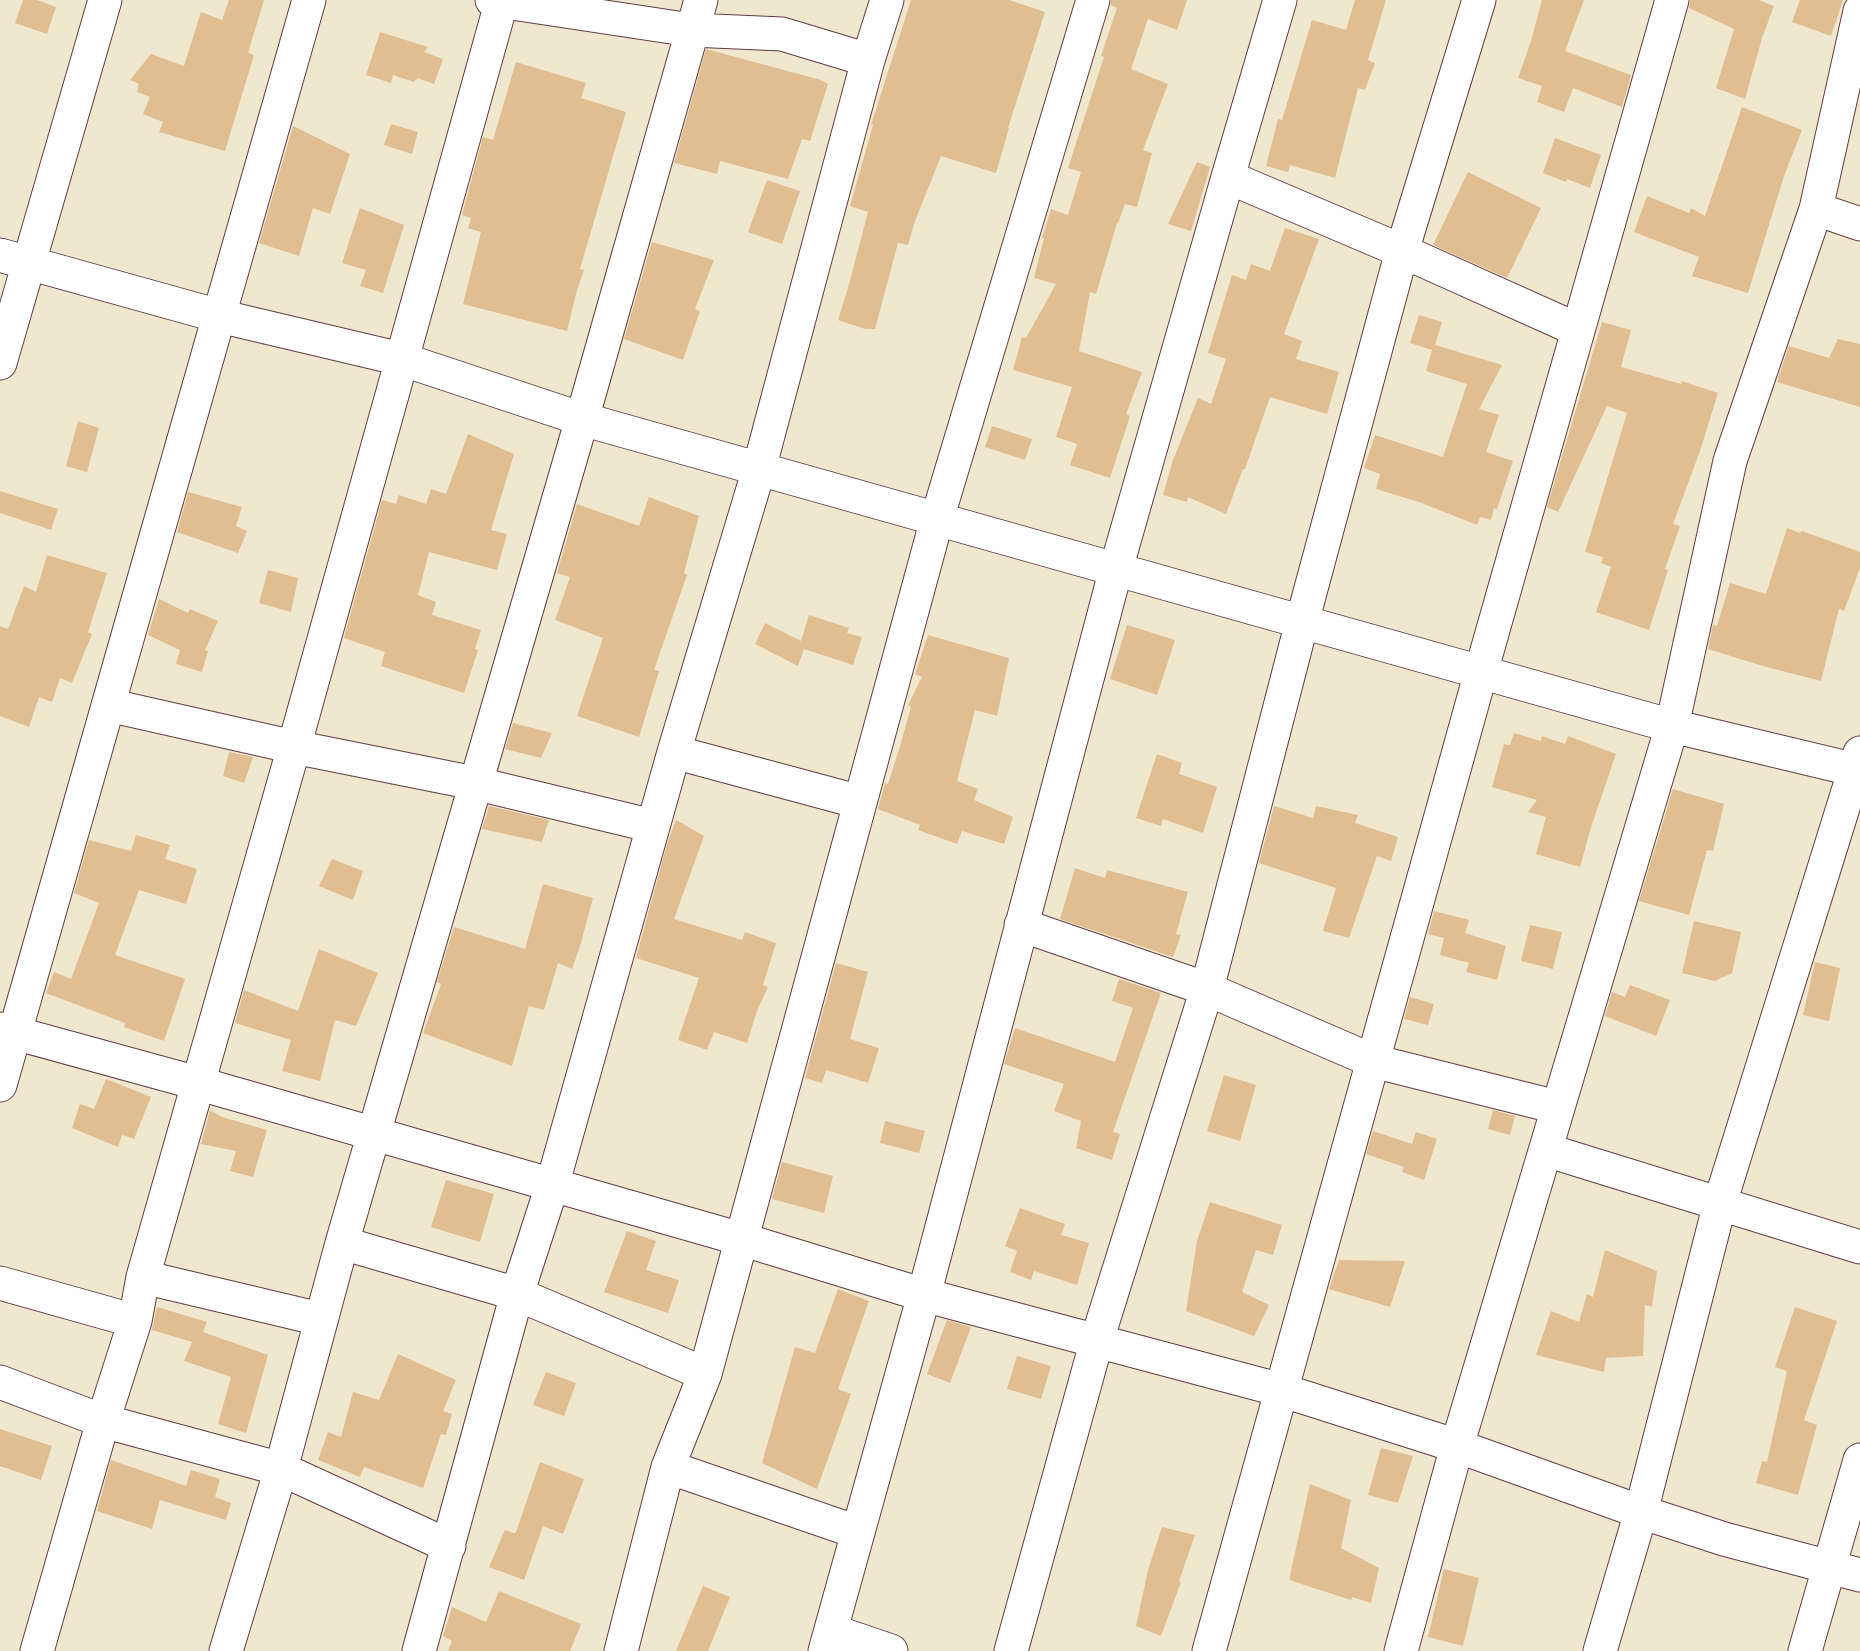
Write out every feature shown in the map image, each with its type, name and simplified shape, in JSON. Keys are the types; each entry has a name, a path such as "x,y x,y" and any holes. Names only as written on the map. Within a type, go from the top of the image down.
{"street":[{"path":"0,363 14,259 105,0"},
{"path":"0,1085 7,1031 108,705 309,0"},
{"path":"419,1651 518,1294 552,1186 674,752 759,469 868,60 887,0"},
{"path":"621,1651 668,1467 705,1374 937,519 1093,0"},
{"path":"891,1651 828,1641 924,1295 1116,569 1280,0"},
{"path":"1011,1651 1097,1340 1207,989 1302,622 1402,251 1479,0"},
{"path":"1209,1651 1481,672 1672,0"},
{"path":"1846,0 1860,5"},
{"path":"37,1651 103,1422 135,1321 144,1277 294,747 498,1 696,15 782,34 868,60"},
{"path":"1401,1651 1457,1446 1672,726 1730,461 1816,209 1860,11"},
{"path":"226,1651 281,1469 320,1319 474,783 582,419 696,15"},
{"path":"1228,177 1402,251 1578,330"},
{"path":"1816,209 1860,224"},
{"path":"14,259 219,316 400,359 582,419 1672,726 1858,764 1720,1203 1641,1512 1600,1651"},
{"path":"108,705 294,747 474,783 653,826"},
{"path":"674,752 860,802"},
{"path":"1022,925 1207,989 1373,1061 1557,1107"},
{"path":"7,1031 198,1083 741,1239 924,1295 1281,1390 1457,1446 1641,1512 1724,1539 1845,1572"},
{"path":"1546,1150 1860,1246"},
{"path":"342,1243 518,1294 705,1374"},
{"path":"144,1277 320,1319"},
{"path":"0,1283 135,1321"},
{"path":"0,1382 103,1422 281,1469 449,1546"},
{"path":"1805,1651 1845,1572 1860,1460"},
{"path":"668,1467 857,1532"}],"building":[{"path":"23,0 37,0 56,7 47,34 15,23"},
{"path":"229,0 264,0 248,53 254,55 225,151 159,132 163,122 143,114 150,97 137,92 139,84 130,80 151,54 184,66 201,12 222,20"},
{"path":"911,0 1009,0 1045,12 996,173 941,156 908,245 898,243 875,329 865,329 838,320 868,212 850,206 873,125 871,125"},
{"path":"1111,0 1187,0 1177,30 1148,19 1131,69 1168,84 1143,150 1152,153 1137,207 1125,204 1117,223 1096,294 1090,292 1079,351 1142,372 1126,414 1130,416 1110,478 1070,465 1077,444 1056,437 1072,387 1013,370 1022,337 1026,338 1056,284 1034,278 1044,238 1042,238 1051,209 1068,215 1081,172 1068,168 1104,57 1101,56 1117,8 1111,5"},
{"path":"1355,0 1386,0 1368,60 1375,63 1365,90 1358,88 1335,178 1290,165 1288,172 1266,166 1278,119 1282,120 1312,20 1346,30"},
{"path":"1542,0 1584,0 1565,51 1631,75 1622,107 1573,88 1564,112 1537,102 1542,86 1518,78"},
{"path":"1690,0 1759,0 1774,6 1762,38 1745,99 1716,88 1734,29 1689,8"},
{"path":"1800,0 1843,0 1831,36 1792,22"},
{"path":"380,32 428,47 424,52 443,59 434,84 418,78 414,82 393,75 391,83 366,75"},
{"path":"706,49 821,80 828,84 810,141 802,139 788,179 720,161 717,174 674,163"},
{"path":"516,62 586,83 581,98 626,112 580,269 584,270 567,331 463,304 481,232 468,228 471,218 462,215 483,137 493,140"},
{"path":"1742,107 1802,130 1784,176 1748,293 1692,276 1699,257 1634,232 1647,196 1689,213 1691,208 1705,216"},
{"path":"391,124 418,132 412,154 384,145"},
{"path":"293,126 350,154 330,214 313,208 299,256 259,243"},
{"path":"1555,138 1601,155 1590,188 1543,173"},
{"path":"1197,162 1210,167 1191,231 1168,224"},
{"path":"1468,172 1541,208 1507,278 1433,245"},
{"path":"767,180 800,191 782,244 748,232"},
{"path":"360,208 404,225 383,293 360,286 366,270 342,263"},
{"path":"1285,228 1319,239 1284,334 1302,341 1296,359 1339,372 1327,414 1270,397 1245,469 1243,469 1226,514 1188,497 1187,502 1163,495 1173,460 1198,398 1211,404 1226,359 1208,353 1232,275 1246,280 1251,264 1270,271"},
{"path":"652,242 714,260 695,309 700,311 683,360 624,339"},
{"path":"1419,315 1442,322 1435,345 1502,365 1479,409 1499,415 1486,452 1513,461 1491,520 1480,517 1477,525 1419,502 1376,489 1380,474 1364,468 1375,435 1443,457 1467,384 1426,371 1432,350 1410,343"},
{"path":"1602,322 1631,330 1621,367 1681,384 1682,381 1718,393 1700,451 1673,524 1680,526 1665,569 1668,570 1649,630 1596,612 1611,567 1601,563 1603,557 1585,552 1627,413 1607,406 1558,512 1547,507"},
{"path":"1838,339 1860,344 1860,407 1777,382 1789,346 1829,358"},
{"path":"78,421 99,428 87,472 66,466"},
{"path":"992,426 1032,439 1025,460 985,447"},
{"path":"468,434 514,454 491,530 507,534 497,570 429,552 418,595 436,602 432,615 481,630 475,649 478,650 464,693 381,666 385,652 344,638 382,500 396,504 399,495 426,504 431,489 446,494"},
{"path":"0,491 58,509 51,530 0,513"},
{"path":"188,492 242,507 236,526 247,531 238,553 177,532"},
{"path":"649,497 699,516 684,573 687,575 654,670 659,671 639,737 577,716 603,638 555,620 570,577 557,573 577,504 639,526"},
{"path":"1787,528 1800,533 1802,531 1860,552 1860,568 1844,611 1839,609 1821,681 1708,649 1713,625 1717,626 1730,583 1766,594"},
{"path":"47,555 107,573 88,632 92,634 72,683 60,678 52,702 39,697 29,727 0,716 0,626 8,629 24,586 36,592"},
{"path":"268,570 298,578 291,612 259,603"},
{"path":"159,599 188,613 190,609 218,621 205,650 208,651 202,672 176,664 180,650 148,635"},
{"path":"809,615 849,628 847,633 862,637 853,665 804,649 798,666 755,644 765,623 801,641"},
{"path":"1127,625 1175,640 1157,695 1110,679"},
{"path":"928,635 1009,658 997,716 975,710 957,781 978,789 974,800 1013,817 1004,844 962,831 957,844 918,830 920,825 878,809 885,783 888,784 900,746 911,707 908,705 922,677 915,674"},
{"path":"513,723 552,733 541,758 505,749"},
{"path":"1514,733 1541,741 1542,736 1565,744 1568,736 1616,754 1580,867 1536,854 1546,817 1528,812 1537,800 1492,787 1504,744 1510,745"},
{"path":"229,752 253,757 244,783 223,776"},
{"path":"1157,754 1182,763 1179,774 1217,787 1203,833 1163,819 1161,826 1136,818"},
{"path":"1673,789 1724,804 1713,851 1707,850 1689,915 1639,901"},
{"path":"489,806 549,820 542,842 482,829"},
{"path":"1274,806 1313,818 1316,806 1358,815 1355,823 1398,837 1391,861 1377,856 1349,938 1323,931 1336,888 1259,863"},
{"path":"676,820 704,836 674,919 742,940 745,932 776,943 763,985 768,987 757,1011 747,1043 714,1032 707,1050 678,1040 699,978 636,958 667,844"},
{"path":"136,835 170,845 165,859 197,869 186,904 139,890 115,955 185,979 164,1041 124,1027 125,1023 46,993 54,972 71,979 99,903 74,893 89,840 131,851"},
{"path":"332,859 363,871 353,900 319,886"},
{"path":"1075,868 1105,878 1107,870 1188,892 1176,934 1181,935 1173,957 1060,919"},
{"path":"543,884 593,898 572,969 558,963 544,1010 529,1006 512,1066 423,1033 441,984 437,982 454,927 525,949"},
{"path":"1434,911 1469,920 1465,933 1506,946 1497,980 1466,972 1469,963 1440,955 1444,938 1428,934"},
{"path":"1694,921 1741,932 1732,973 1715,981 1682,973"},
{"path":"1530,925 1562,932 1553,969 1521,961"},
{"path":"319,949 378,973 356,1026 335,1020 320,1081 282,1071 291,1040 235,1023 244,990 298,1011"},
{"path":"1815,962 1840,968 1829,1021 1803,1015"},
{"path":"836,963 868,972 850,1039 879,1048 868,1083 826,1070 822,1083 805,1078"},
{"path":"1119,979 1161,993 1113,1132 1120,1134 1112,1160 1076,1148 1081,1121 1054,1111 1064,1084 1004,1064 1015,1028 1115,1062 1133,1008 1112,1001"},
{"path":"1630,985 1670,1000 1656,1036 1605,1016 1612,992 1625,997"},
{"path":"1410,997 1434,1004 1428,1025 1404,1019"},
{"path":"1224,1075 1256,1085 1240,1141 1207,1131"},
{"path":"106,1079 151,1097 134,1139 122,1135 118,1147 72,1128 80,1104 94,1109"},
{"path":"210,1110 222,1117 267,1130 253,1177 230,1171 236,1151 201,1144"},
{"path":"1493,1110 1515,1116 1510,1135 1488,1129"},
{"path":"885,1121 925,1131 919,1153 880,1143"},
{"path":"1373,1131 1412,1144 1416,1132 1437,1139 1424,1180 1402,1172 1404,1167 1366,1154"},
{"path":"782,1162 833,1176 824,1213 772,1199"},
{"path":"446,1180 494,1194 480,1242 431,1227"},
{"path":"1210,1202 1282,1225 1273,1255 1256,1250 1242,1292 1269,1305 1254,1336 1186,1311 1197,1241"},
{"path":"1020,1208 1065,1224 1061,1235 1089,1243 1077,1285 1034,1271 1031,1280 1010,1272 1017,1251 1005,1246"},
{"path":"627,1231 656,1241 646,1270 679,1280 668,1313 604,1292"},
{"path":"1605,1250 1657,1271 1652,1307 1645,1305 1643,1356 1606,1358 1604,1372 1536,1355 1551,1311 1579,1322 1587,1294 1593,1297"},
{"path":"1339,1260 1405,1261 1390,1307 1329,1289"},
{"path":"838,1289 869,1301 838,1389 851,1394 817,1489 762,1463 795,1347 815,1353"},
{"path":"157,1307 207,1322 203,1332 268,1355 246,1433 218,1424 231,1377 184,1361 192,1342 152,1330"},
{"path":"1795,1307 1837,1321 1804,1420 1817,1425 1798,1495 1756,1483 1762,1461 1767,1462 1787,1371 1775,1367"},
{"path":"947,1320 971,1327 950,1383 927,1374"},
{"path":"398,1354 456,1380 443,1411 452,1414 446,1435 441,1434 423,1488 364,1467 360,1477 318,1460 328,1432 341,1437 353,1392 379,1400"},
{"path":"1017,1356 1051,1366 1041,1399 1007,1389"},
{"path":"546,1372 576,1383 564,1416 533,1405"},
{"path":"0,1429 52,1446 41,1480 0,1466"},
{"path":"1381,1448 1413,1456 1398,1503 1368,1495"},
{"path":"111,1460 186,1486 191,1470 220,1479 215,1497 231,1503 226,1520 160,1500 152,1529 97,1511"},
{"path":"540,1462 584,1479 563,1534 543,1526 524,1580 489,1567 505,1530 516,1532"},
{"path":"1310,1484 1351,1500 1341,1548 1379,1568 1371,1603 1352,1597 1351,1600 1289,1580"},
{"path":"1162,1527 1195,1535 1161,1636 1136,1626 1148,1570"},
{"path":"1444,1569 1479,1578 1463,1646 1428,1637"},
{"path":"703,1586 730,1597 708,1651 676,1651"},
{"path":"499,1591 581,1624 570,1651 448,1651 452,1641 443,1636 452,1607 486,1622"}]}
